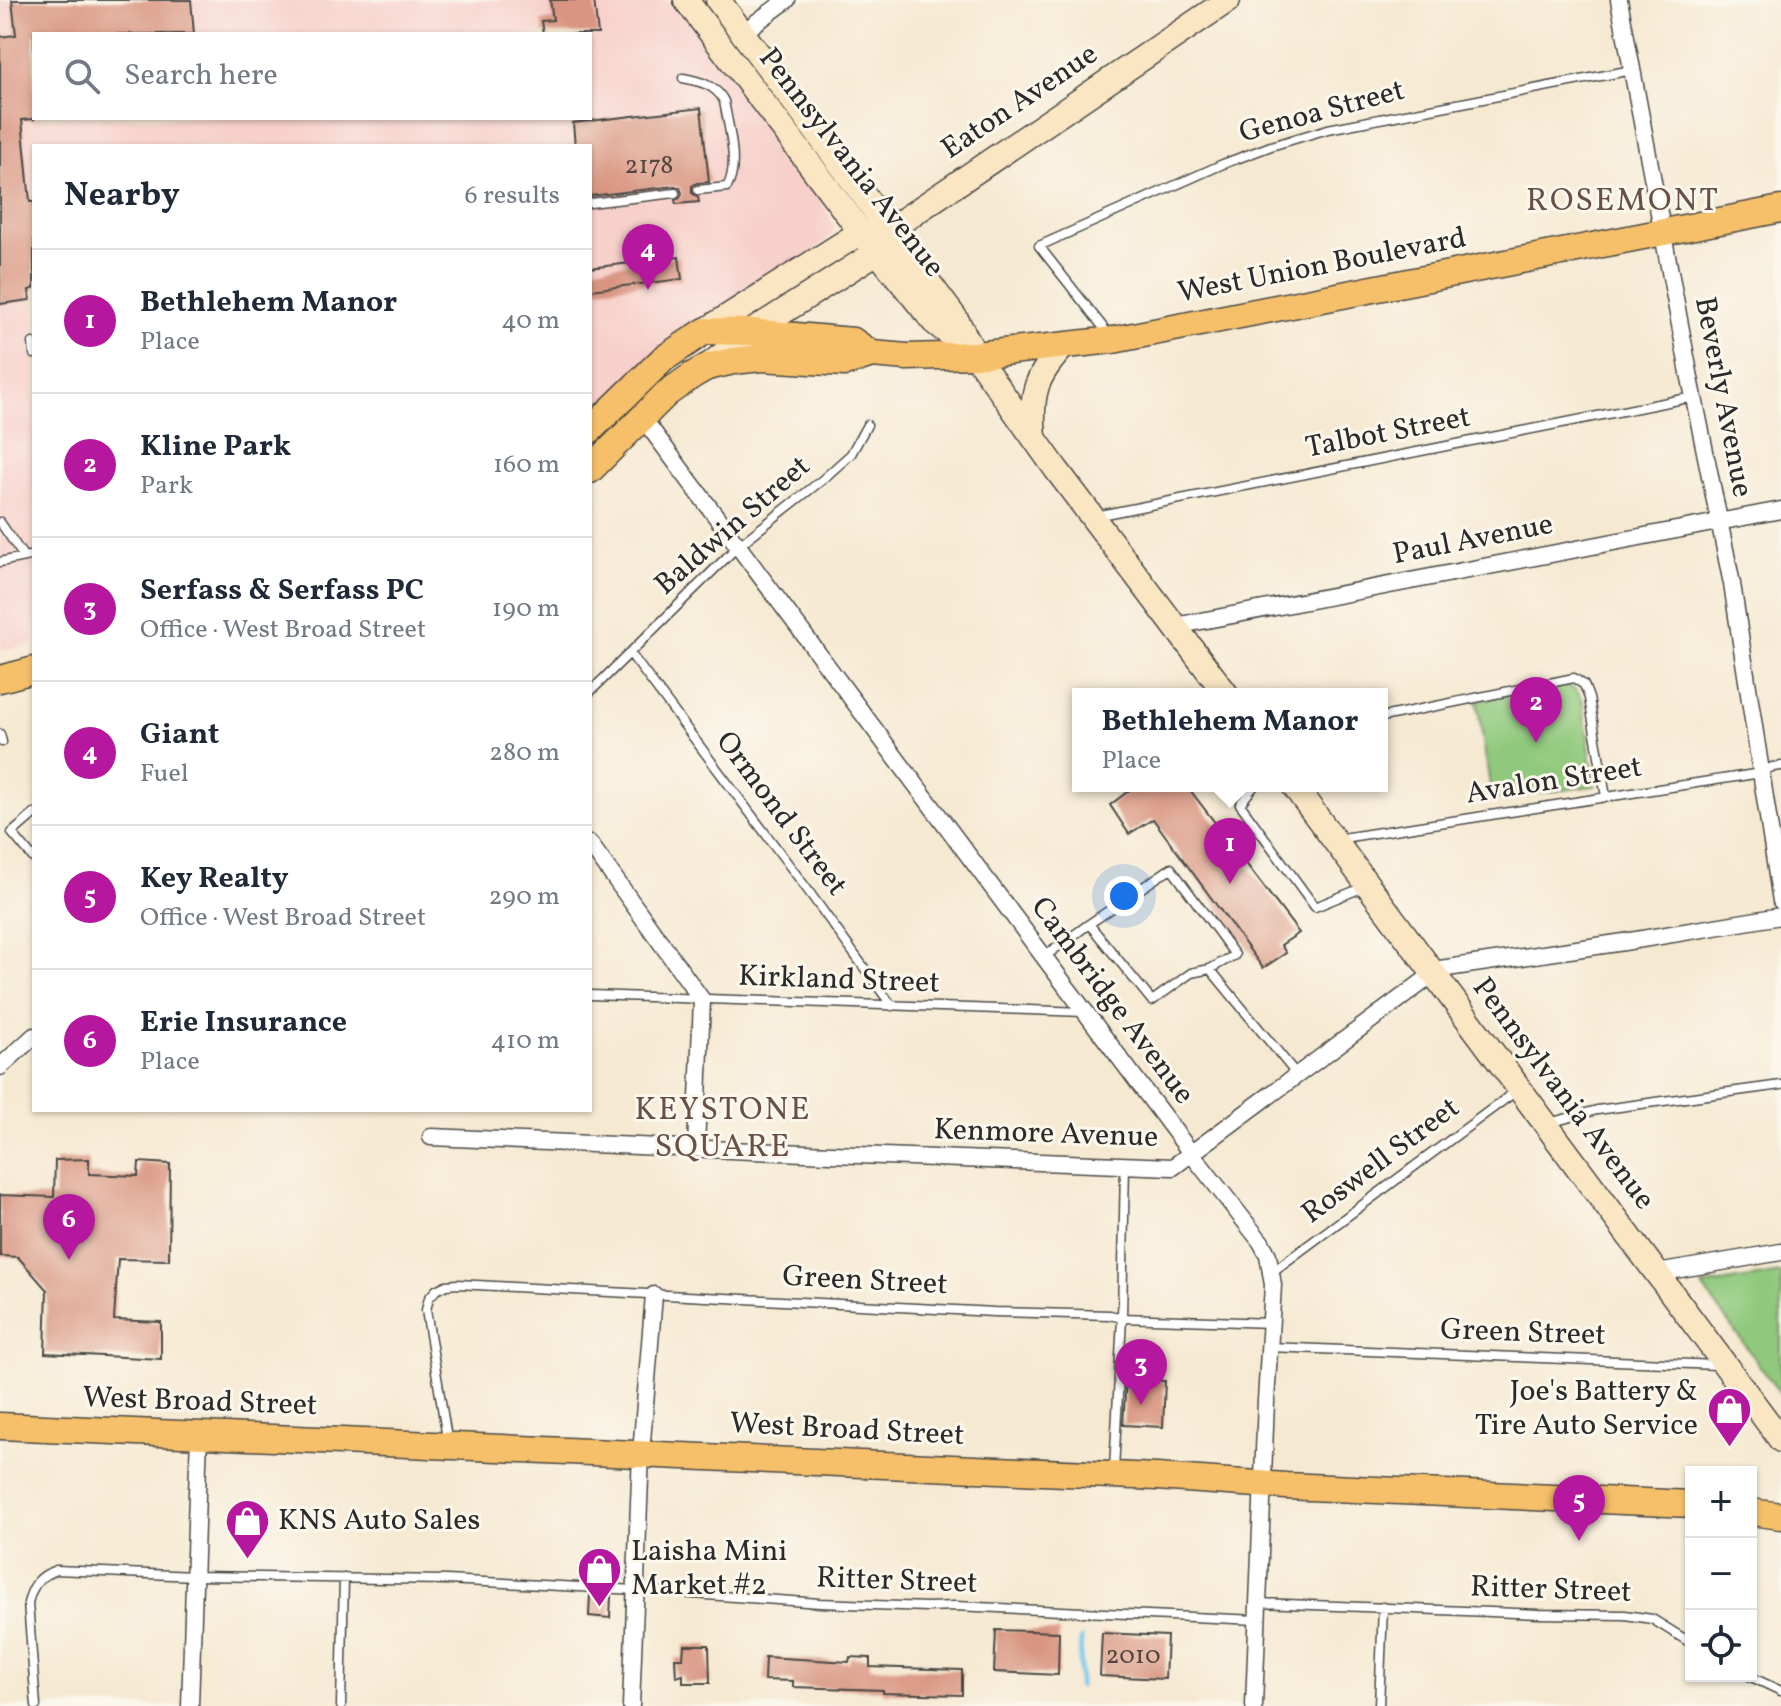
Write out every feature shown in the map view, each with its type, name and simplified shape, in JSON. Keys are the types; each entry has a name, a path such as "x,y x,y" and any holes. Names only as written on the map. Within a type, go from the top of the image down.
{"main road":[{"name":"West Union Boulevard","path":"592,468 666,394 707,367 733,361 761,358 845,363 872,354 907,357 975,355 1113,340 1781,209"},
{"name":"West Union Boulevard","path":"705,331 853,341 872,354"},
{"path":"592,428 663,359 705,331"},
{"path":"0,679 32,671"},
{"name":"West Broad Street","path":"0,1426 448,1444 1685,1504"},
{"path":"1757,1513 1781,1516"}],"street":[{"name":"Pennsylvania Avenue","path":"686,0 877,252 934,322 975,355"},
{"name":"Pennsylvania Avenue","path":"718,0 956,319 975,355 1222,688"},
{"path":"742,33 787,0"},
{"name":"Eaton Avenue","path":"707,367 751,332 877,252 889,230 1228,0"},
{"name":"Beverly Avenue","path":"1619,0 1732,584 1781,901"},
{"path":"705,331 861,232 889,230"},
{"path":"1034,437 1031,413 1034,392 1047,366 1065,345"},
{"name":"Cambridge Avenue","path":"642,417 1268,1255 1272,1272 1271,1323 1254,1706"},
{"name":"Paul Avenue","path":"1175,626 1781,510"},
{"name":"Pennsylvania Avenue","path":"1299,792 1781,1440"},
{"path":"592,847 702,1000 696,1148"},
{"name":"Kenmore Avenue","path":"431,1137 1173,1167 1440,969 1781,916"},
{"path":"0,1067 32,1038"},
{"path":"1657,1273 1781,1252"},
{"path":"631,1706 641,1453 654,1295"},
{"path":"190,1706 199,1434"}],"lane":[{"name":"Genoa Street","path":"1113,340 1039,246 1223,164 1328,129 1632,70"},
{"path":"683,78 704,83 721,95 733,157 733,174 727,187 698,190"},
{"path":"592,203 675,193"},
{"name":"Talbot Street","path":"1092,517 1694,397"},
{"name":"Baldwin Street","path":"592,690 738,546 851,454 867,425"},
{"path":"0,522 29,556 0,562"},
{"name":"Ormond Street","path":"630,653 892,1006"},
{"path":"1388,716 1574,678 1584,685 1589,698 1606,797"},
{"name":"Avalon Street","path":"1334,839 1761,773 1781,766"},
{"path":"1249,792 1240,804 1315,907 1368,885"},
{"path":"32,816 12,833 32,857"},
{"path":"1044,957 1089,924 1171,868 1235,955 1210,969 1191,973 1152,1001 1089,924"},
{"path":"1210,969 1297,1075"},
{"name":"Kirkland Street","path":"592,995 1086,1012"},
{"path":"1546,1124 1597,1110 1781,1085"},
{"name":"Roswell Street","path":"1272,1272 1519,1089"},
{"path":"1113,1475 1122,1318 1125,1165"},
{"name":"Green Street","path":"448,1444 426,1310 429,1298 446,1285 1271,1323"},
{"name":"Green Street","path":"1269,1347 1726,1366"},
{"name":"Ritter Street","path":"36,1706 28,1603 38,1580 56,1570 195,1576 446,1580 927,1607 1257,1611 1383,1607 1625,1615 1652,1619 1685,1639"},
{"path":"341,1706 344,1578"},
{"path":"1379,1706 1383,1607"},
{"path":"1757,1680 1781,1691"}],"shaded area":[{"path":"0,0 674,0 822,200 834,226 831,236 813,252 592,413 592,144 32,144 32,644 0,651"}],"green space":[{"path":"1559,685 1573,688 1582,699 1595,786 1492,799 1477,701"},
{"path":"1781,1273 1781,1395 1702,1286"}],"building":[{"path":"12,0 191,0 194,32 32,32 32,119 22,120 32,202 32,289 29,290 30,300 0,304 0,37 16,35"},
{"path":"550,0 594,0 598,34 543,32 541,21 553,20"},
{"path":"701,108 709,182 692,186 692,193 699,202 676,204 675,200 682,193 675,186 592,196 592,144 575,144 573,123"},
{"path":"679,257 682,279 592,290 592,268"},
{"path":"1127,792 1192,792 1299,933 1281,945 1286,953 1263,968 1153,819 1129,834 1110,805"},
{"path":"89,1159 89,1174 138,1176 139,1162 170,1164 169,1260 118,1259 114,1320 161,1322 161,1359 45,1353 47,1290 18,1257 0,1256 0,1195 54,1197 55,1160"},
{"path":"1126,1379 1165,1381 1163,1427 1123,1425"},
{"path":"590,1595 611,1596 610,1618 589,1616"},
{"path":"996,1630 1059,1632 1058,1675 994,1672"},
{"path":"1102,1633 1167,1636 1165,1679 1100,1676"},
{"path":"684,1645 709,1645 710,1683 683,1683 683,1675 676,1677 675,1658 683,1658"},
{"path":"765,1657 849,1662 850,1657 870,1658 870,1667 962,1670 962,1695 793,1687 793,1681 764,1680"}],"waterway":[{"path":"1079,1687 1081,1639"}],"place":[{"name":"Giant","path":"648,290"},
{"name":"Kline Park","path":"1536,743"},
{"name":"Bethlehem Manor","path":"1230,884"},
{"name":"Erie Insurance","path":"69,1260"},
{"name":"Serfass & Serfass PC","path":"1141,1405"},
{"name":"Joe's Battery & Tire Auto Service","path":"1729,1448"},
{"name":"Key Realty","path":"1579,1541"},
{"name":"KNS Auto Sales","path":"247,1560"},
{"name":"Laisha Mini Market #2","path":"600,1608"}],"district":[{"name":"ROSEMONT","path":"1623,202"},
{"name":"KEYSTONE SQUARE","path":"723,1130"}]}
